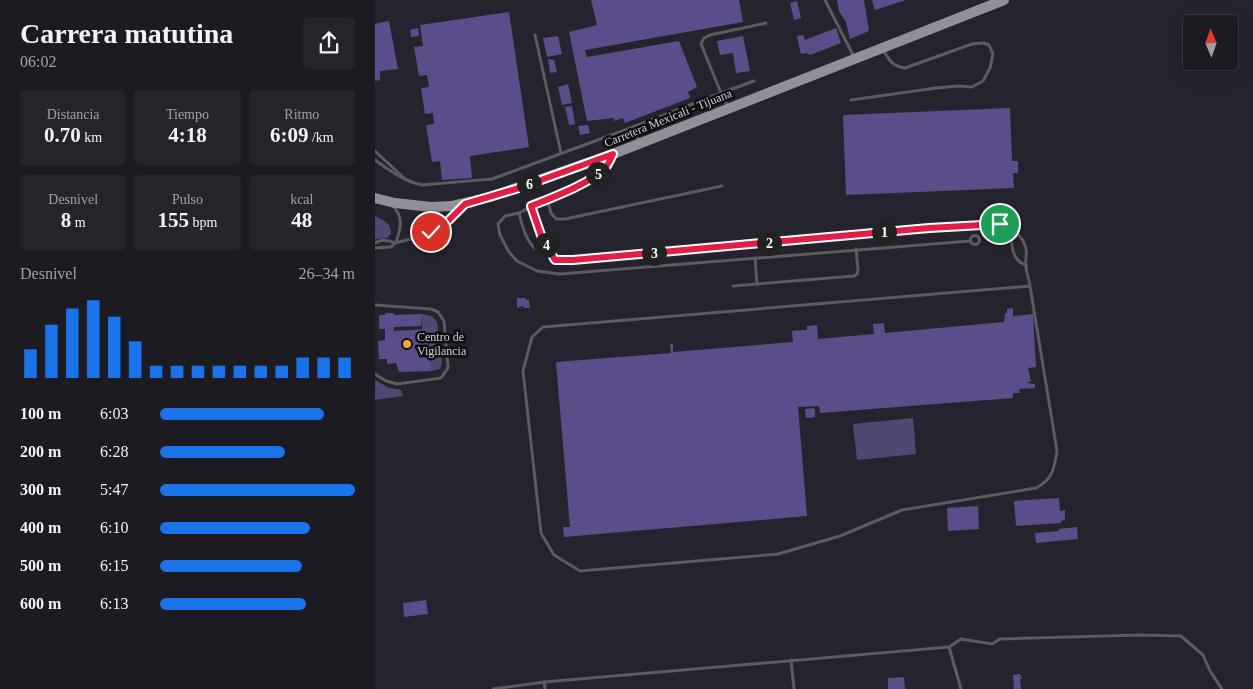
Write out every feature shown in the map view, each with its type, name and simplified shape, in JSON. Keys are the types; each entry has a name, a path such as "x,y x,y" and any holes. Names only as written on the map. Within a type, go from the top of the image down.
{"main road":[{"name":"Carretera Mexicali - Tijuana","path":"963,16 981,0"},
{"name":"Carretera Mexicali - Tijuana","path":"375,198 415,206 439,206 465,204 519,188 613,154 1003,0"}],"lane":[{"path":"825,0 854,58"},
{"path":"728,108 701,44 704,38 710,35 766,23"},
{"path":"535,35 561,152"},
{"path":"851,100 935,88 972,87 983,81 990,68 993,54 989,45 978,43 905,68 897,67 881,48"},
{"path":"375,151 412,183 427,185 492,179 754,81"},
{"path":"633,127 640,143"},
{"path":"613,154 607,166 599,174 519,213 505,216 501,220 498,228 499,235 509,252 517,260 527,267 542,272 560,274 970,241"},
{"path":"375,160 393,174 404,178"},
{"path":"547,199 551,213 556,219 565,219 722,186"},
{"path":"375,248 391,248 395,243 401,222 397,210 387,201"},
{"path":"375,243 390,240 395,243 431,232 439,228 465,204"},
{"path":"411,239 439,206"},
{"path":"531,206 542,238 555,260"},
{"path":"519,213 523,234 539,253 555,260 573,260 969,225 1000,224 1011,229 1021,238 1025,245 1026,265 1030,286 1057,451 1055,465 1051,476 1046,482 1035,488 902,510 839,536 778,554 580,571 554,555 541,532 523,371 532,338 543,328 1030,286"},
{"path":"1011,229 1015,258 1018,262 1026,265"},
{"path":"733,286 854,276 858,270 856,249"},
{"path":"755,258 757,284"},
{"path":"375,305 431,309 437,312 444,321 448,368 441,378 397,384 386,381 375,374"},
{"path":"493,689 544,682 949,647 961,639 992,644 1000,638 1140,635 1181,636 1203,655 1210,671 1222,689"},
{"path":"949,647 961,689"},
{"path":"791,660 794,689"},
{"path":"544,682 545,689"}],"shaded area":[{"path":"375,216 386,222 390,227 391,234 387,238 375,239"},
{"path":"421,314 432,316 437,322 442,363 440,369 431,371 429,333 422,329"},
{"path":"375,380 389,388 401,390 403,396 375,400"},
{"path":"913,418 916,454 857,460 853,424"}],"building":[{"path":"591,0 739,0 743,22 585,50 587,57 679,41 697,87 688,92 690,98 625,123 623,118 614,121 614,118 587,121 569,32 597,25"},
{"path":"837,0 864,0 869,31 850,39 846,22 839,11"},
{"path":"872,0 906,0 875,10"},
{"path":"797,1 801,18 794,20 790,3"},
{"path":"509,12 529,147 470,156 472,178 442,180 440,161 432,162 426,125 434,124 433,113 425,114 421,88 429,87 427,75 419,76 414,47 423,46 420,25"},
{"path":"389,21 398,69 380,71 380,80 375,81 375,24"},
{"path":"418,28 419,36 411,37 410,30"},
{"path":"836,28 841,43 810,55 807,53 801,54 797,36 803,35 805,40"},
{"path":"558,36 562,54 547,57 543,38"},
{"path":"743,36 750,71 736,73 733,53 720,55 717,41"},
{"path":"548,59 554,60 557,72 550,73"},
{"path":"568,84 572,103 562,105 558,87"},
{"path":"572,106 575,124 569,125 565,107"},
{"path":"1010,108 1012,161 1018,161 1018,173 1013,173 1014,188 846,195 843,115"},
{"path":"588,125 590,133 580,135 578,126"},
{"path":"517,298 529,300 530,308 524,308 523,306 517,308"},
{"path":"1013,308 1013,316 1033,314 1036,367 1028,368 1031,381 1027,383 1035,384 1035,388 1019,389 1020,393 1013,393 1013,398 820,413 819,406 798,407 807,516 564,537 563,527 570,527 556,362 671,353 670,344 673,344 673,352 793,342 792,331 807,330 807,326 817,325 818,339 874,334 873,324 884,323 885,333 1004,322 1007,309"},
{"path":"385,313 394,313 394,315 421,314 421,326 394,327 394,331 427,329 427,332 429,332 431,371 399,372 396,363 387,364 387,359 379,359 378,341 385,340 385,329 379,329 379,315 385,315"},
{"path":"813,408 815,410 815,417 806,418 805,409"},
{"path":"1059,498 1060,511 1065,510 1065,520 1061,521 1061,523 1016,526 1014,501"},
{"path":"978,506 979,529 948,531 947,508"},
{"path":"1077,527 1078,539 1036,543 1035,533"},
{"path":"426,600 428,614 404,617 403,603"},
{"path":"1020,674 1022,679 1020,679 1021,689 1014,689 1013,675"},
{"path":"904,677 905,689 888,689 888,678"}],"place":[{"name":"Centro de Vigilancia","path":"407,344"}],"route":[{"path":"431,232 447,222 465,204 519,188 613,154 607,166 599,174 531,206 542,238 555,260 562,261 929,228 1000,224"}]}
